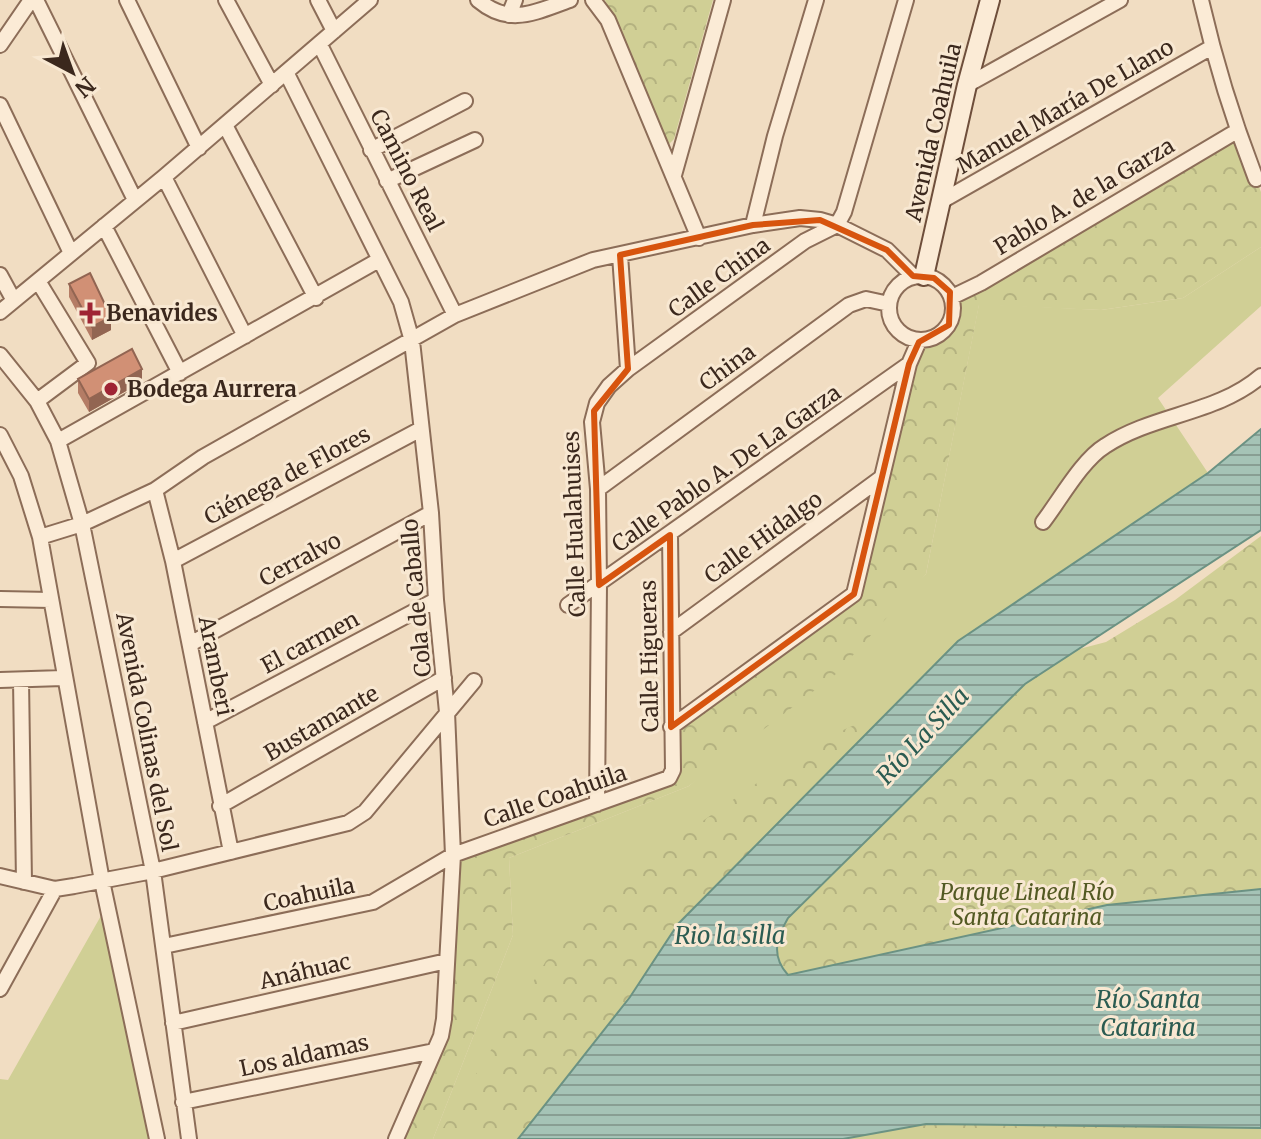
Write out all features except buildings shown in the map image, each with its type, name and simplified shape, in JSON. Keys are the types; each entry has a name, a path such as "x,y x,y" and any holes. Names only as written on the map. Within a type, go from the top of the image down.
{"street":[{"path":"0,45 34,0 135,200"},
{"path":"127,0 199,148"},
{"path":"226,0 272,85"},
{"path":"318,0 334,31"},
{"path":"0,312 199,148 370,0"},
{"path":"478,0 494,13 509,15 535,12 570,0"},
{"path":"509,15 515,0"},
{"path":"593,0 608,20 699,238"},
{"path":"674,175 723,0"},
{"path":"753,225 775,136 816,0"},
{"path":"837,225 844,212 906,0"},
{"path":"967,85 1120,0"},
{"path":"1201,0 1237,131 1256,179"},
{"name":"Avenida Coahuila","path":"919,276 988,1"},
{"name":"Camino Real","path":"320,45 455,315"},
{"name":"Manuel María De Llano","path":"940,202 1212,47"},
{"name":"Cola de Caballo","path":"286,72 401,302 412,341 431,513 447,712 453,855 444,1019 441,1036 395,1139"},
{"path":"371,150 465,101"},
{"path":"0,105 71,253"},
{"path":"225,125 316,298"},
{"name":"Pablo A. de la Garza","path":"952,297 981,283 1237,131"},
{"path":"387,181 475,140"},
{"path":"164,177 245,336"},
{"path":"40,537 82,524 155,490 203,457 455,315 593,260 753,225 800,218 837,225 887,250 919,276 943,284 952,297 953,315 945,330 936,337 919,341 908,338 894,327 889,304 896,288 919,276"},
{"name":"Calle China","path":"628,369 805,241 837,225"},
{"path":"104,226 180,373"},
{"path":"620,255 628,369"},
{"path":"58,441 379,260"},
{"path":"0,275 13,299"},
{"path":"37,401 88,363 38,281"},
{"name":"China","path":"598,489 849,305 866,299 889,304"},
{"path":"671,727 855,592 909,364 919,341"},
{"name":"Avenida Colinas del Sol","path":"0,355 37,401 58,441 82,524 153,871 189,1139"},
{"name":"Calle Pablo A. De La Garza","path":"568,605 909,364"},
{"name":"Calle Hualahuises","path":"597,804 599,585 594,411 609,386 628,369"},
{"path":"1043,522 1102,447 1135,429 1244,390 1261,376"},
{"name":"Ciénega de Flores","path":"173,561 421,429"},
{"path":"0,435 21,476 40,537 102,881 157,1139"},
{"name":"Calle Hidalgo","path":"671,632 881,478"},
{"name":"Aramberi","path":"155,490 173,561 231,852"},
{"name":"Cerralvo","path":"190,644 431,513"},
{"name":"Calle Higueras","path":"670,535 671,776"},
{"path":"0,599 51,600"},
{"name":"El carmen","path":"205,722 436,600"},
{"path":"0,680 63,678"},
{"name":"Bustamante","path":"220,806 444,678"},
{"path":"21,680 24,882"},
{"path":"0,876 55,889 153,871 355,820 474,681"},
{"name":"Calle Coahuila","path":"453,855 671,776"},
{"name":"Coahuila","path":"164,946 373,902 453,855"},
{"path":"0,989 5,966 55,889"},
{"name":"Anáhuac","path":"173,1023 447,961"},
{"name":"Los aldamas","path":"183,1102 434,1051"}],"highlighted area":[{"path":"820,220 887,250 913,276 934,278 950,292 949,325 919,342 909,364 854,594 671,727 670,535 599,585 594,411 628,369 620,255 753,225"}],"green space":[{"path":"605,0 713,0 674,139 668,145"},
{"path":"1237,131 1261,192 1261,247 1183,298 1101,310 979,305 926,574 836,674 689,786 509,858 513,935 433,1139 396,1139 434,1051 453,855 665,781 671,727 851,597 919,341 945,330 953,303"},
{"path":"1261,247 1261,306 1158,398 1208,473 958,641 518,1139 433,1139 513,935 509,858 689,786 926,574 979,304 1101,310 1183,298"},
{"name":"Parque Lineal Río Santa Catarina","path":"1261,536 1261,1139 436,1139 546,961 677,839 814,743 949,683 1106,642 1175,600"},
{"path":"102,914 150,1139 0,1139 0,1079 8,1080"}],"water":[{"name":"Río Santa Catarina","path":"1261,429 1261,530 1025,684 788,918 777,954 788,975 1107,905 1261,889 1261,1128 926,1124 843,1139 518,1139 630,997 678,924 958,641 1208,473"}],"place":[{"name":"Benavides","path":"90,313"},
{"name":"Bodega Aurrera","path":"111,389"}],"water label":[{"name":"Río La Silla","path":"923,736"},
{"name":"Rio la silla","path":"730,936"}]}
